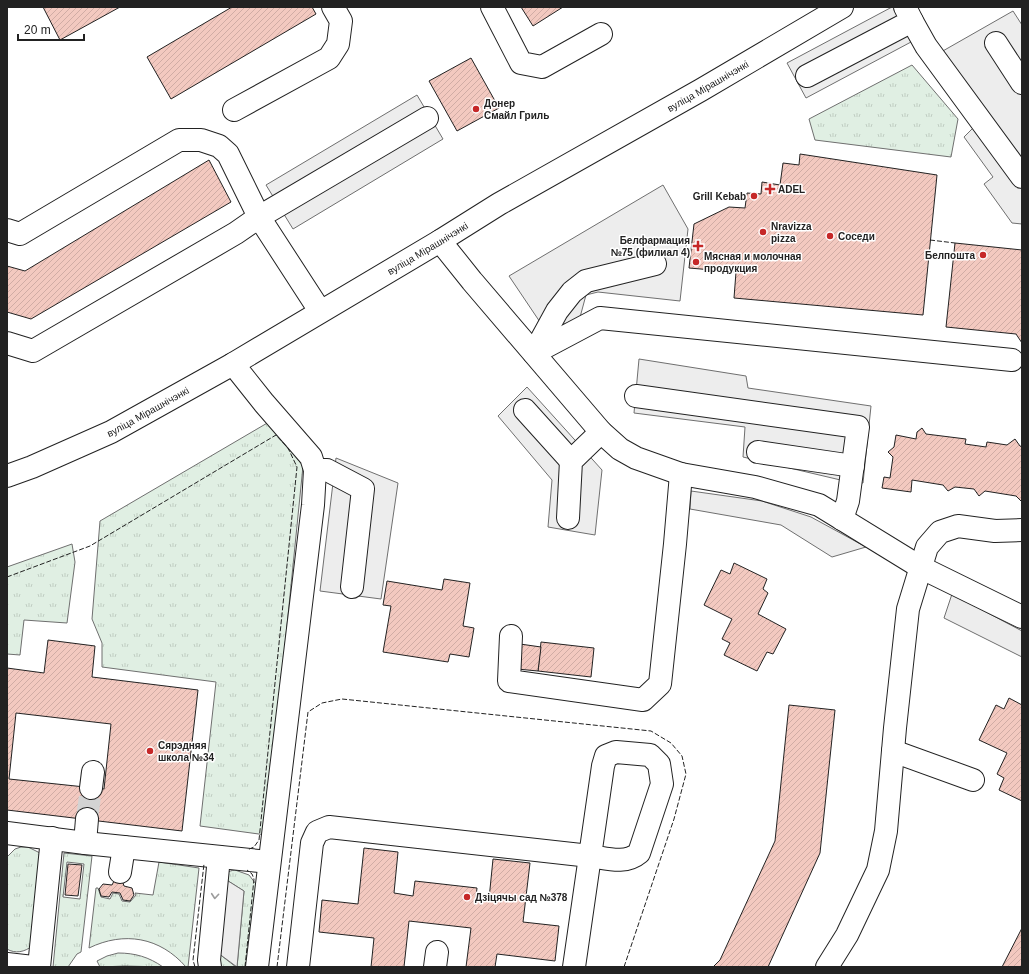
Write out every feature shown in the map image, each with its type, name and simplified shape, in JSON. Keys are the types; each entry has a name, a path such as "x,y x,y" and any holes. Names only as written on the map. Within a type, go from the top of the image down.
{"main road":[{"path":"234,110 329,58 338,44 341,21 333,7"},
{"path":"492,7 521,62 542,67 601,34"},
{"name":"вуліца Мірашнічэнкі","path":"7,476 32,467 111,432 233,364 440,241 499,204 701,90 842,7"},
{"path":"807,76 909,14 926,46 1022,177"},
{"path":"996,43 1022,83"},
{"path":"7,344 33,351 229,237 427,118"},
{"path":"7,230 20,234 179,140 200,140 219,146 228,154 260,217 320,311"},
{"path":"440,241 472,281 601,432 620,449 636,458 680,474 755,487 819,505 920,567 1022,617"},
{"path":"534,353 557,311 572,292 586,281 655,264"},
{"path":"534,353 600,318 1012,360"},
{"path":"233,364 264,403 311,457 315,470 313,505 257,967"},
{"path":"636,396 858,427 848,501 842,518"},
{"path":"524,410 571,462"},
{"path":"568,518 571,462 601,432"},
{"path":"758,452 853,466"},
{"path":"315,470 327,470 363,489 352,588"},
{"path":"511,636 509,681 643,700 660,684 675,544 680,474"},
{"path":"827,967 848,935 878,870 886,831 908,609 927,546 940,532 958,526 995,532 1022,530"},
{"path":"893,751 973,780"},
{"path":"298,967 312,843 317,832 329,827 590,856 623,860 633,858 638,853 662,784 659,764 650,755 616,752 606,756 603,766 590,856 574,967"},
{"path":"85,843 88,819"},
{"path":"7,832 85,843 270,862"},
{"path":"39,967 52,838"},
{"path":"120,872 124,847"},
{"path":"210,967 209,960 219,857"},
{"path":"7,964 33,967"}],"green space":[{"path":"912,65 958,119 951,157 815,140 809,119"},
{"path":"269,422 303,466 266,835 200,826 216,682 102,667 102,643 92,619 100,521"},
{"path":"72,544 75,562 67,623 24,620 20,655 7,654 7,567"},
{"path":"28,847 40,853 32,946 26,950 17,952 7,949 7,857 15,849"},
{"path":"64,853 92,856 81,952 77,954 68,967 53,967","holes":["67,862 84,864 80,899 63,897"]},
{"path":"159,862 199,868 188,967 186,967 165,949 153,943 141,940 115,940 89,948 96,888 98,888 101,897 110,899 113,893 119,894 122,901 130,902 136,895 135,893 153,895"},
{"path":"235,870 249,875 259,888 253,967 237,967 244,891 225,879 228,873"},
{"path":"118,953 142,956 163,967 100,967 97,961"},
{"path":"218,953 236,967 219,967"}],"shaded area":[{"path":"892,7 911,7 926,34 806,98 787,63"},
{"path":"1013,11 1022,25 1022,224 1012,223 984,184 993,177 964,137 975,126 927,60"},
{"path":"417,95 443,139 293,229 266,185"},
{"path":"663,185 688,229 680,301 598,292 586,295 579,321 544,328 509,276"},
{"path":"639,359 746,376 748,388 871,406 863,483 849,482 743,457 745,427 634,413"},
{"path":"527,387 602,470 595,535 548,527 552,480 498,416"},
{"path":"336,458 398,483 381,599 320,591"},
{"path":"691,491 762,501 811,517 866,547 832,557 781,525 690,509"},
{"path":"952,594 1022,631 1022,657 944,618"},
{"path":"225,879 244,891 237,967 218,953"}],"building":[{"path":"43,7 120,7 60,40"},
{"path":"232,7 312,7 316,14 171,99 147,57"},
{"path":"521,7 563,7 533,26"},
{"path":"471,58 499,108 457,131 429,81"},
{"path":"800,154 937,175 923,315 734,298 736,272 689,268 694,224 729,207 745,208 747,193 761,194 762,182 780,185 783,163 799,165"},
{"path":"209,160 231,202 31,319 7,312 7,266 25,271"},
{"path":"955,243 1022,250 1022,343 1016,334 946,327"},
{"path":"922,428 926,434 966,439 965,444 986,447 987,442 1007,445 1015,439 1022,447 1022,500 1021,501 1016,496 985,491 979,496 974,489 955,487 948,491 943,485 912,480 911,492 882,488 884,477 890,478 893,457 888,452 894,447 896,435 916,439 917,432"},
{"path":"734,563 767,579 763,589 768,593 758,614 786,629 773,654 767,652 757,671 724,655 730,643 722,639 732,619 704,605 721,570 730,574"},
{"path":"444,579 470,583 463,626 474,628 469,657 450,654 448,662 383,652 391,606 383,605 387,581 442,590"},
{"name":"Сярэдняя школа №34","path":"48,640 95,646 92,677 198,690 182,831 7,810 7,668 44,673","holes":["16,713 111,724 104,789 9,779"]},
{"path":"541,642 594,648 591,677 538,671"},
{"path":"520,644 541,647 538,671 517,669"},
{"path":"1009,698 1022,705 1022,801 999,790 1004,778 997,774 1007,753 979,740 996,705 1004,709"},
{"path":"789,705 835,710 820,853 768,967 713,967 720,960 775,841"},
{"path":"364,848 398,852 394,893 413,896 415,881 477,888 476,897 489,899 493,859 530,863 523,922 559,926 555,961 497,954 495,967 466,967 471,928 409,921 404,967 371,967 374,938 319,932 322,900 358,904"},
{"path":"68,864 82,865 78,896 65,895"},
{"path":"115,879 122,880 124,886 132,888 134,895 130,901 123,900 120,893 112,892 109,897 101,896 99,889 103,884 112,885"},
{"path":"1022,928 1022,967 1002,967"}],"tunnel":[{"path":"87,819 91,788"}],"fence":[{"path":"930,240 955,243"},
{"path":"7,577 90,546 276,435 288,448 297,467 259,840 254,847 247,850"},
{"path":"277,967 308,712 322,703 342,699 651,731 671,743 682,756 686,774 674,819 624,967"},
{"path":"195,967 193,960 204,864"},
{"path":"245,967 254,879 252,874 247,870"}],"place":[{"name":"Донер Смайл Гриль","path":"476,109"},
{"name":"ADEL","path":"770,189"},
{"name":"Grill Kebab","path":"754,196"},
{"name":"Nravizza pizza","path":"763,232"},
{"name":"Соседи","path":"830,236"},
{"name":"Белфармация №75 (филиал 4)","path":"698,246"},
{"name":"Белпошта","path":"983,255"},
{"name":"Мясная и молочная продукция","path":"696,262"},
{"name":"Сярэдняя школа №34","path":"150,751"},
{"name":"Дзіцячы сад №378","path":"467,897"}]}
